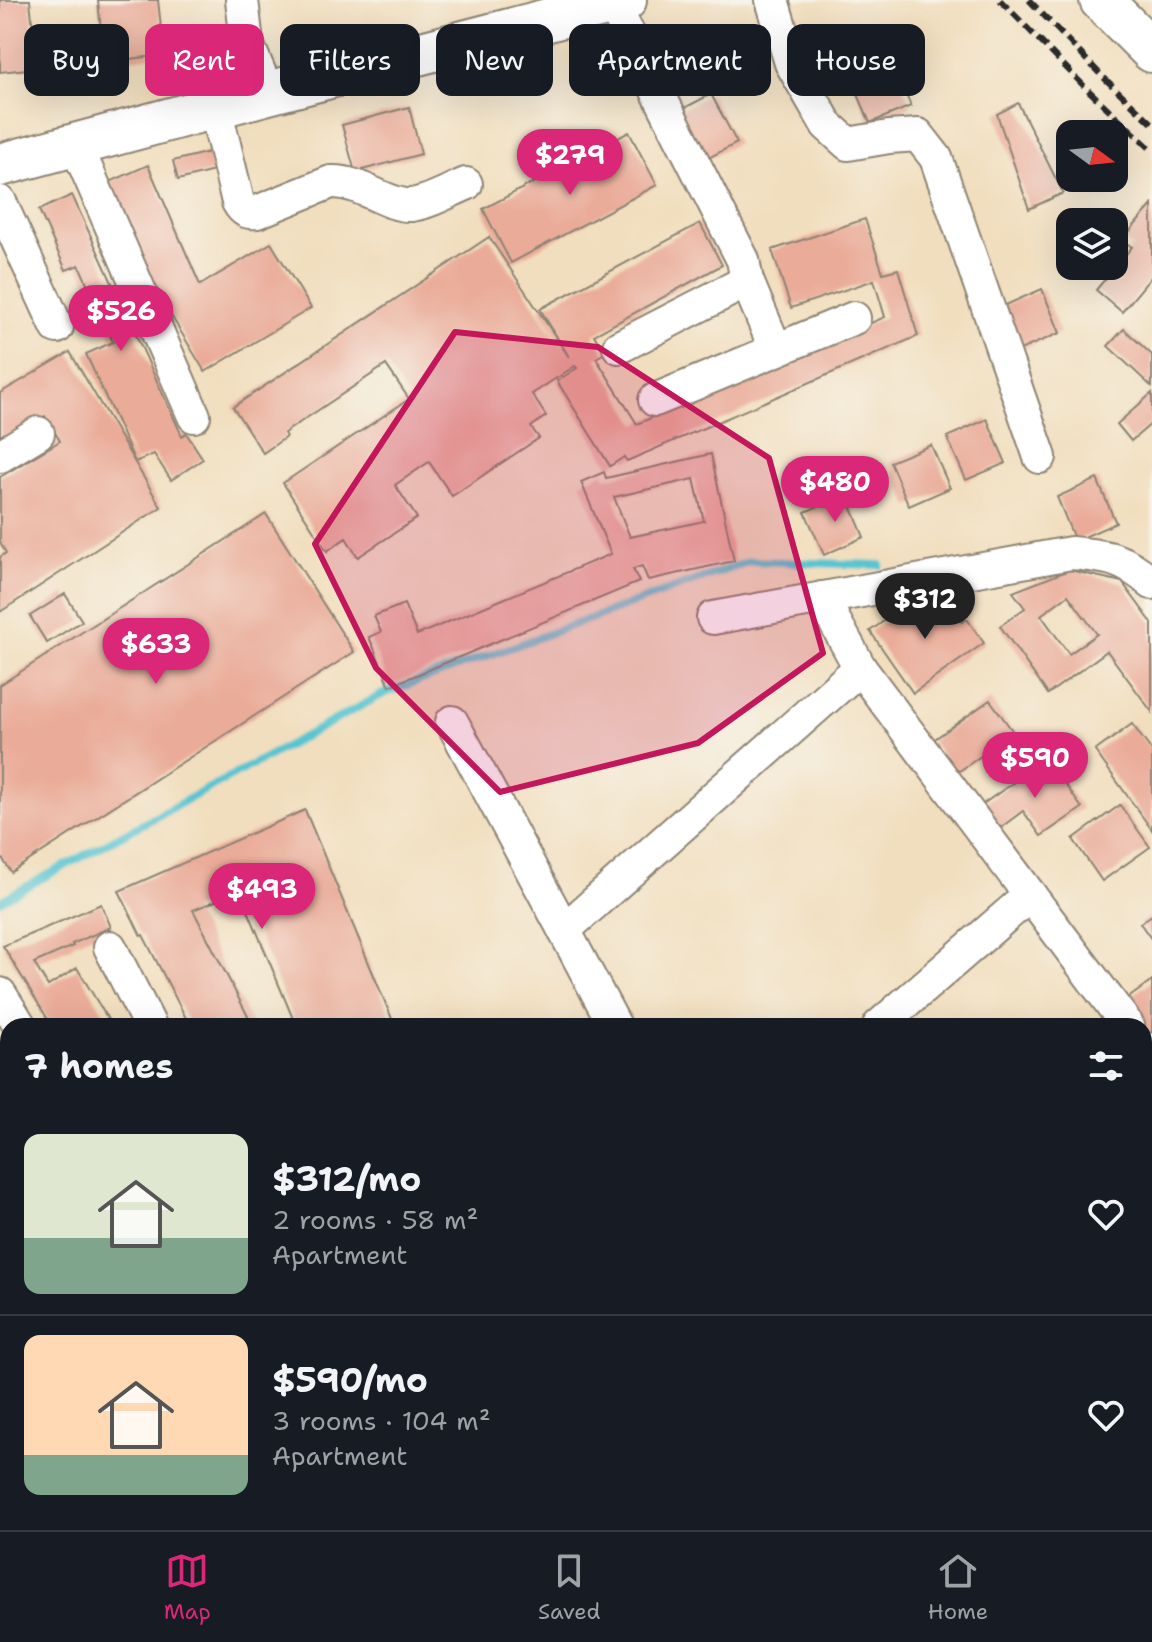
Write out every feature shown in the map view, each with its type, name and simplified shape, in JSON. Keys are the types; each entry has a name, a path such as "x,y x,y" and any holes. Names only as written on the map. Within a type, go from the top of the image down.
{"main road":[{"path":"1101,0 1152,51"},
{"path":"0,165 619,2"}],"street":[{"path":"242,0 247,43 268,93"},
{"path":"772,0 791,63 827,125 848,144 918,135 936,158 1040,457"},
{"path":"619,2 743,260 747,281 776,350"},
{"path":"215,107 238,202 242,210 248,213 331,182 351,184 404,205 422,203 466,184"},
{"path":"76,145 194,416"},
{"path":"0,202 57,327"},
{"path":"619,347 747,281"},
{"path":"655,400 854,318"},
{"path":"0,456 38,433"},
{"path":"713,618 1071,553 1104,556 1135,567 1152,583"},
{"path":"822,598 860,668 1122,1018"},
{"path":"564,930 860,668"},
{"path":"452,722 611,1018"},
{"path":"888,1018 1030,895"},
{"path":"110,947 146,1018"},
{"path":"0,994 15,1018"}],"highlighted area":[{"path":"455,332 598,347 769,458 823,653 698,743 500,792 376,668 315,544"}],"building":[{"path":"0,0 30,0 32,24 24,24 24,69 0,72"},
{"path":"98,0 158,0 161,24 145,24 145,57 129,59 129,24 100,24"},
{"path":"712,96 737,143 701,162 675,113"},
{"path":"859,96 907,96 911,106 870,123"},
{"path":"1018,103 1056,179 1056,192 1063,193 1029,209 997,114"},
{"path":"409,107 421,154 355,172 342,125"},
{"path":"629,132 657,185 511,263 483,209"},
{"path":"209,152 214,171 178,180 173,161"},
{"path":"148,165 200,285 271,243 311,308 205,372 166,307 158,311 103,185"},
{"path":"72,195 182,436 186,433 203,459 171,480 154,454 135,462 86,354 113,342 79,265 66,270 39,210"},
{"path":"1152,205 1152,276 1122,312 1096,290 1104,280 1128,280 1128,252 1132,247 1128,244 1128,233"},
{"path":"865,219 883,273 898,269 918,336 627,461 624,457 610,466 557,381 577,368 575,366 532,394 546,416 531,427 539,438 452,496 429,462 395,485 417,518 358,557 346,538 327,551 283,483 409,399 386,365 284,433 286,437 263,453 233,407 489,237 569,357 540,309 700,223 722,265 594,335 605,353 596,358 637,424 885,317 874,280 791,308 772,250"},
{"path":"1042,289 1060,333 1020,350 1001,307"},
{"path":"1124,329 1152,355 1152,387 1108,346"},
{"path":"70,352 161,507 0,612 0,557 6,553 0,542 0,477 60,441 45,416 0,442 0,393"},
{"path":"1152,393 1152,423 1131,441 1117,424"},
{"path":"987,419 1006,463 966,480 947,437"},
{"path":"931,445 950,488 909,506 890,462"},
{"path":"711,454 734,561 648,580 642,566 633,569 639,582 390,686 369,637 381,632 374,616 404,604 417,635 611,554 581,482 604,472 606,478","holes":["694,479 704,521 630,537 614,497"]},
{"path":"1097,479 1116,523 1075,541 1057,497"},
{"path":"846,494 864,537 824,555 805,512"},
{"path":"266,514 354,652 11,872 0,855 0,685"},
{"path":"1069,570 1122,582 1152,623 1152,712 1107,651 1048,694 1000,626 1025,608 1013,592","holes":["1068,595 1097,634 1069,654 1041,615"]},
{"path":"65,594 82,621 47,643 30,616"},
{"path":"944,598 962,622 967,619 984,643 913,693 870,631 915,599 924,612"},
{"path":"990,700 1014,733 955,774 932,741"},
{"path":"1132,724 1152,751 1152,830 1095,751"},
{"path":"1047,759 1082,808 1041,836 1023,811 1000,828 983,804"},
{"path":"1120,805 1150,847 1102,881 1073,839"},
{"path":"305,810 392,1018 293,1018 240,891 193,910 249,1018 186,1018 119,891"},
{"path":"101,904 111,927 34,963 48,986 77,968 107,1018 47,1018 3,946"},
{"path":"1152,915 1152,940 1140,923"},
{"path":"1152,981 1152,1018 1136,1018 1124,1001"}],"waterway":[{"path":"0,901 385,693 750,561 880,565"}],"railway":[{"path":"1000,0 1152,150"},
{"path":"1029,0 1152,123"}]}
